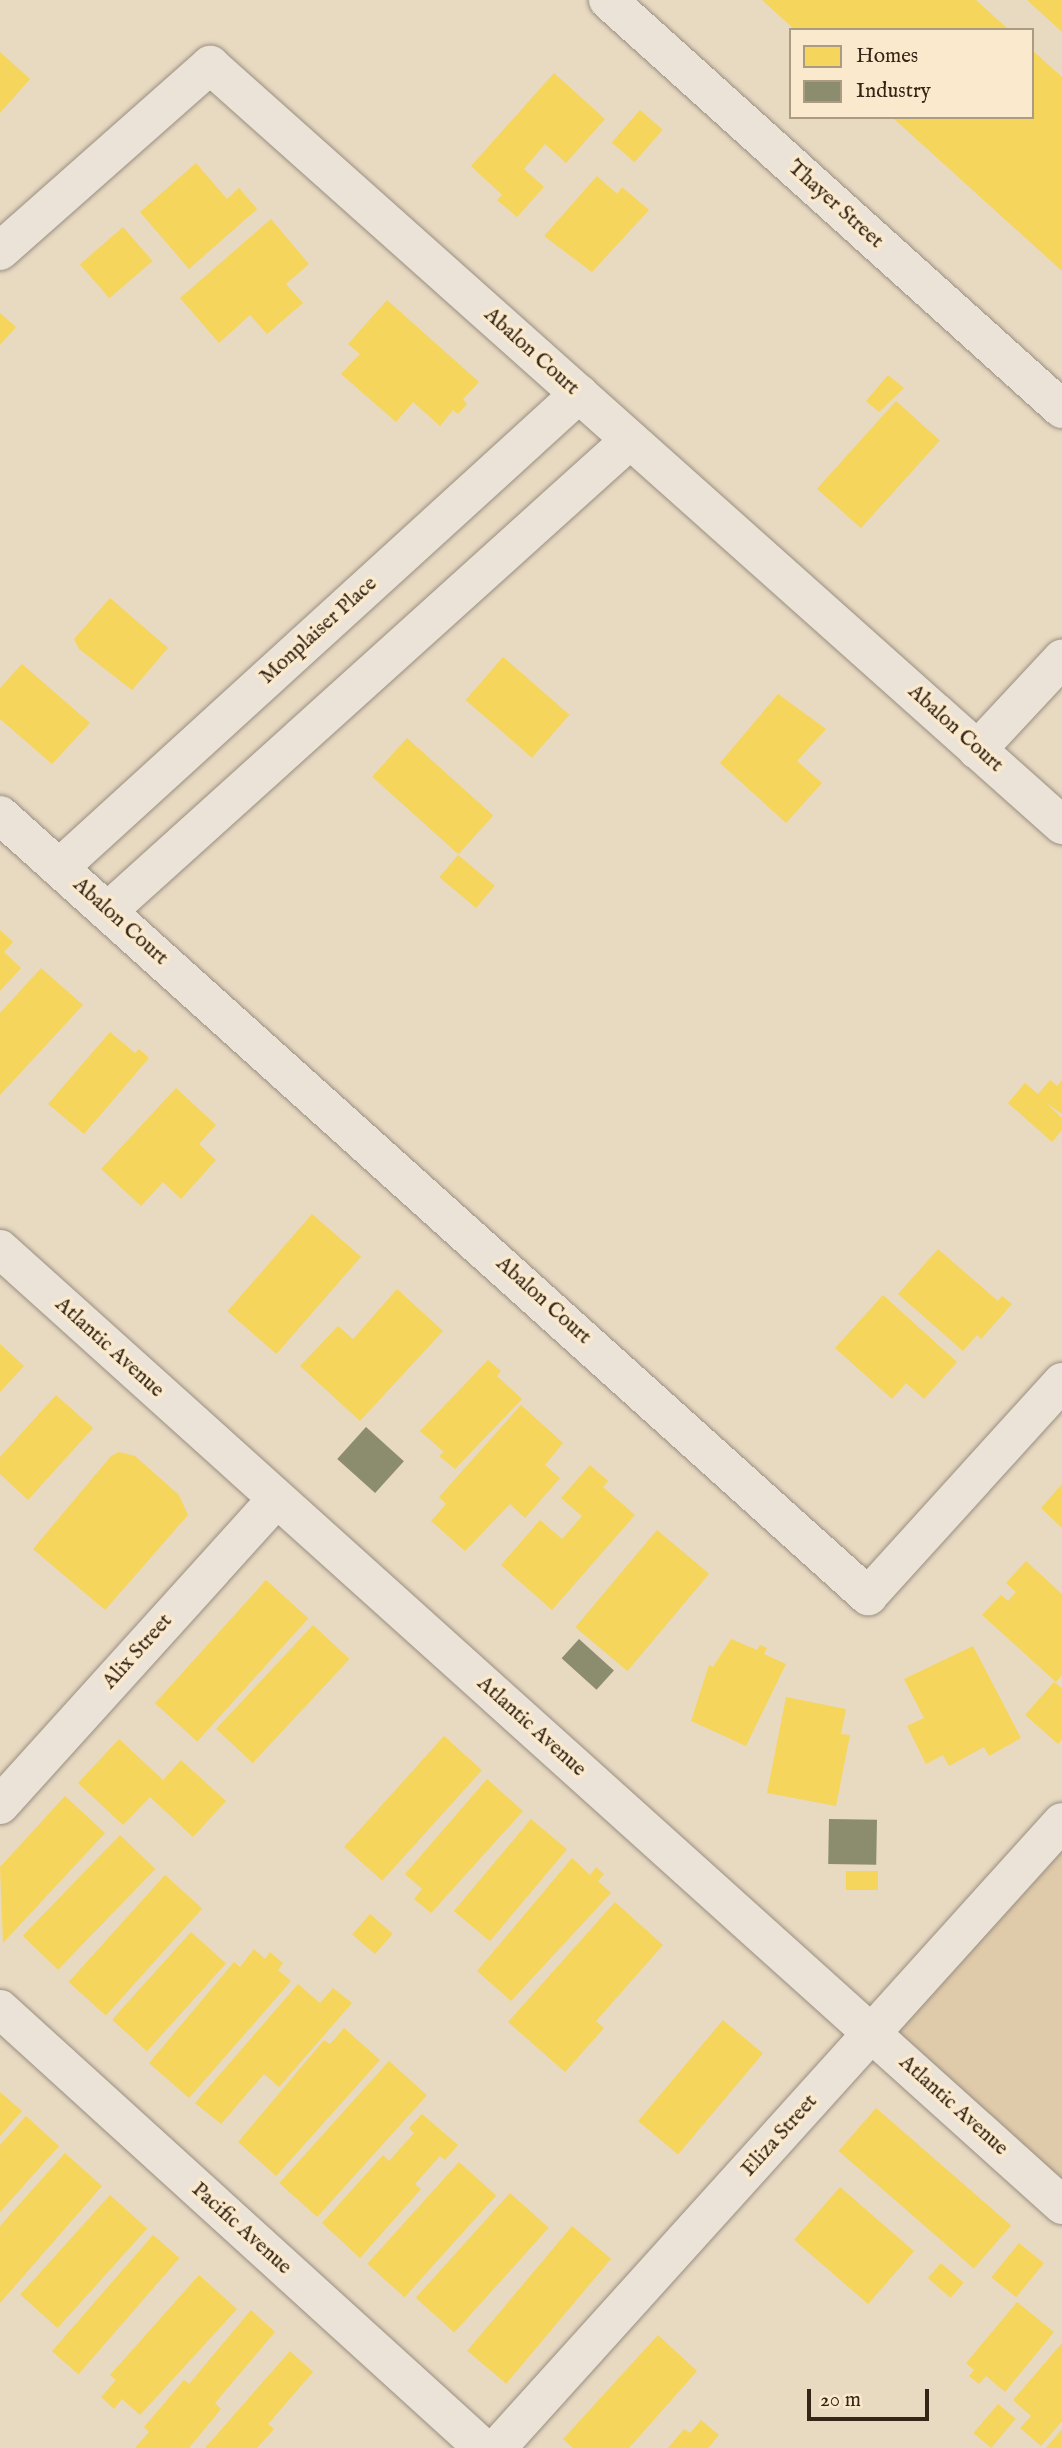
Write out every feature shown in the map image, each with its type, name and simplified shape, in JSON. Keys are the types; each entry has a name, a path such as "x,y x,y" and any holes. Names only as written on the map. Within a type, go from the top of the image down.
{"street":[{"name":"Thayer Street","path":"608,0 1062,410"},
{"name":"Abalon Court","path":"0,251 210,65 1062,825"},
{"name":"Monplaiser Place","path":"60,869 579,394"},
{"path":"108,911 630,440"},
{"path":"977,750 1062,659"},
{"name":"Abalon Court","path":"0,815 869,1596 1062,1382"},
{"name":"Atlantic Avenue","path":"0,1249 1062,2205"},
{"name":"Alix Street","path":"0,1805 276,1500"},
{"name":"Eliza Street","path":"497,2448 1062,1822"},
{"name":"Pacific Avenue","path":"0,2009 483,2448"}],"shaded area":[{"path":"1062,1822 1062,2205 873,2033"}],"building: Homes":[{"path":"762,0 976,0 1007,28 793,28"},
{"path":"1027,0 1062,0 1062,32"},
{"path":"0,52 30,79 0,113"},
{"path":"1034,52 1062,77 1062,271 894,119 1034,119"},
{"path":"554,73 605,119 566,163 545,144 524,169 544,187 517,217 497,200 502,195 471,166"},
{"path":"640,110 663,130 634,162 612,142"},
{"path":"196,163 227,199 239,188 257,209 189,269 140,212"},
{"path":"597,176 617,194 622,187 649,210 592,272 544,236"},
{"path":"271,219 309,264 286,284 303,303 267,334 250,315 219,343 180,298"},
{"path":"123,227 153,261 110,298 80,264"},
{"path":"387,300 479,382 463,399 467,404 458,414 453,410 440,426 413,402 396,422 341,374 360,354 348,344"},
{"path":"0,313 16,327 0,345"},
{"path":"888,375 904,388 879,412 866,401"},
{"path":"896,401 940,440 861,528 817,489"},
{"path":"110,598 168,648 132,690 79,649 74,639"},
{"path":"503,657 569,715 532,758 466,700"},
{"path":"22,664 90,723 52,764 0,719 0,688"},
{"path":"778,694 826,729 797,761 822,783 786,823 720,763"},
{"path":"407,738 493,816 458,854 372,777"},
{"path":"458,855 495,886 476,908 439,877"},
{"path":"0,930 13,942 4,952 21,968 0,991"},
{"path":"41,968 83,1005 0,1095 0,1013"},
{"path":"110,1032 135,1053 139,1049 149,1058 84,1134 48,1104"},
{"path":"1050,1080 1057,1086 1062,1080 1062,1114 1046,1103 1062,1118 1062,1130 1052,1142 1008,1103 1025,1083 1038,1094"},
{"path":"176,1088 216,1125 199,1144 216,1160 181,1199 163,1182 141,1206 101,1169"},
{"path":"312,1214 361,1257 276,1354 227,1311"},
{"path":"938,1249 998,1301 1002,1296 1012,1304 981,1339 977,1335 963,1351 898,1294"},
{"path":"397,1289 443,1331 360,1421 300,1366 338,1326 353,1339"},
{"path":"883,1295 957,1362 924,1399 906,1383 892,1399 835,1348"},
{"path":"0,1344 24,1366 0,1392"},
{"path":"488,1360 501,1371 497,1376 522,1399 455,1469 439,1456 444,1452 420,1431"},
{"path":"56,1395 93,1428 28,1500 0,1474 0,1457"},
{"path":"521,1405 563,1443 545,1465 560,1478 525,1518 510,1504 465,1551 431,1521 446,1504 439,1497"},
{"path":"119,1452 135,1456 179,1495 188,1515 105,1610 33,1549 111,1456"},
{"path":"590,1465 608,1481 603,1487 635,1515 552,1610 501,1565 540,1520 562,1539 582,1516 561,1498"},
{"path":"1062,1484 1062,1528 1041,1508"},
{"path":"657,1530 709,1574 627,1671 575,1627"},
{"path":"1026,1561 1062,1594 1062,1675 1056,1682 982,1615 1001,1595 1008,1601 1016,1592 1006,1583"},
{"path":"266,1580 308,1618 197,1742 155,1703"},
{"path":"313,1625 350,1659 253,1763 216,1729"},
{"path":"731,1639 757,1650 760,1645 767,1648 764,1654 786,1664 746,1746 691,1721 709,1665 713,1667"},
{"path":"973,1646 1021,1738 989,1756 984,1747 949,1766 943,1755 926,1764 907,1726 924,1718 904,1679"},
{"path":"1054,1682 1062,1688 1062,1739 1058,1744 1025,1715"},
{"path":"786,1697 846,1709 841,1734 850,1735 836,1806 767,1793"},
{"path":"444,1736 482,1770 382,1881 344,1847"},
{"path":"119,1739 163,1780 181,1760 226,1801 193,1837 150,1797 123,1825 78,1783"},
{"path":"487,1779 523,1811 431,1913 414,1899 422,1889 405,1874"},
{"path":"65,1796 105,1833 3,1943 0,1867"},
{"path":"531,1819 567,1849 490,1941 454,1911"},
{"path":"120,1835 155,1869 58,1970 23,1936"},
{"path":"572,1858 590,1875 596,1867 604,1874 598,1881 611,1893 511,2001 477,1971"},
{"path":"846,1871 878,1871 878,1890 846,1890"},
{"path":"165,1875 202,1908 106,2015 69,1982"},
{"path":"615,1902 663,1945 596,2021 604,2028 565,2072 508,2022"},
{"path":"370,1914 393,1934 375,1954 352,1934"},
{"path":"191,1932 226,1963 147,2051 112,2020"},
{"path":"254,1949 265,1959 270,1952 283,1963 278,1970 291,1981 189,2098 149,2063 234,1962 240,1967"},
{"path":"298,1984 320,2003 333,1988 352,2003 279,2087 264,2074 221,2124 195,2103"},
{"path":"723,2020 763,2053 678,2155 638,2121"},
{"path":"344,2028 380,2060 276,2176 238,2142 324,2040 330,2044"},
{"path":"389,2061 427,2095 317,2217 279,2183"},
{"path":"0,2092 22,2111 0,2136"},
{"path":"876,2108 1011,2225 974,2268 839,2151"},
{"path":"422,2114 458,2145 445,2160 440,2156 415,2184 421,2189 360,2258 322,2223 383,2155 389,2161 414,2133 409,2128"},
{"path":"26,2116 59,2146 0,2212 0,2145"},
{"path":"65,2153 102,2186 0,2303 0,2226"},
{"path":"459,2162 496,2195 404,2297 367,2264"},
{"path":"840,2187 914,2251 868,2304 794,2240"},
{"path":"510,2193 549,2228 454,2333 416,2298"},
{"path":"110,2195 147,2228 57,2328 20,2295"},
{"path":"572,2226 611,2259 506,2384 467,2351"},
{"path":"153,2235 179,2258 78,2374 52,2351"},
{"path":"1019,2243 1044,2263 1016,2297 991,2277"},
{"path":"941,2263 964,2283 951,2298 928,2278"},
{"path":"199,2275 237,2309 140,2415 122,2399 114,2409 101,2397 116,2380 110,2375"},
{"path":"1017,2302 1054,2332 1005,2392 986,2376 979,2384 969,2376 974,2370 966,2363"},
{"path":"251,2310 275,2332 215,2403 221,2409 189,2448 135,2448 149,2432 144,2427 184,2380 189,2384"},
{"path":"658,2335 697,2371 629,2448 573,2448 563,2439"},
{"path":"1062,2343 1062,2421 1041,2446 1020,2428 1031,2416 1013,2400"},
{"path":"290,2351 313,2372 268,2424 274,2429 257,2448 205,2448"},
{"path":"998,2404 1016,2419 991,2448 974,2433"},
{"path":"701,2420 719,2435 708,2448 668,2448 684,2429 690,2433"},
{"path":"1062,2429 1062,2448 1046,2448"}],"building: Industry":[{"path":"366,1427 404,1461 375,1493 337,1459"},
{"path":"579,1639 614,1670 597,1690 562,1658"},
{"path":"829,1819 877,1820 876,1865 828,1864"}]}
